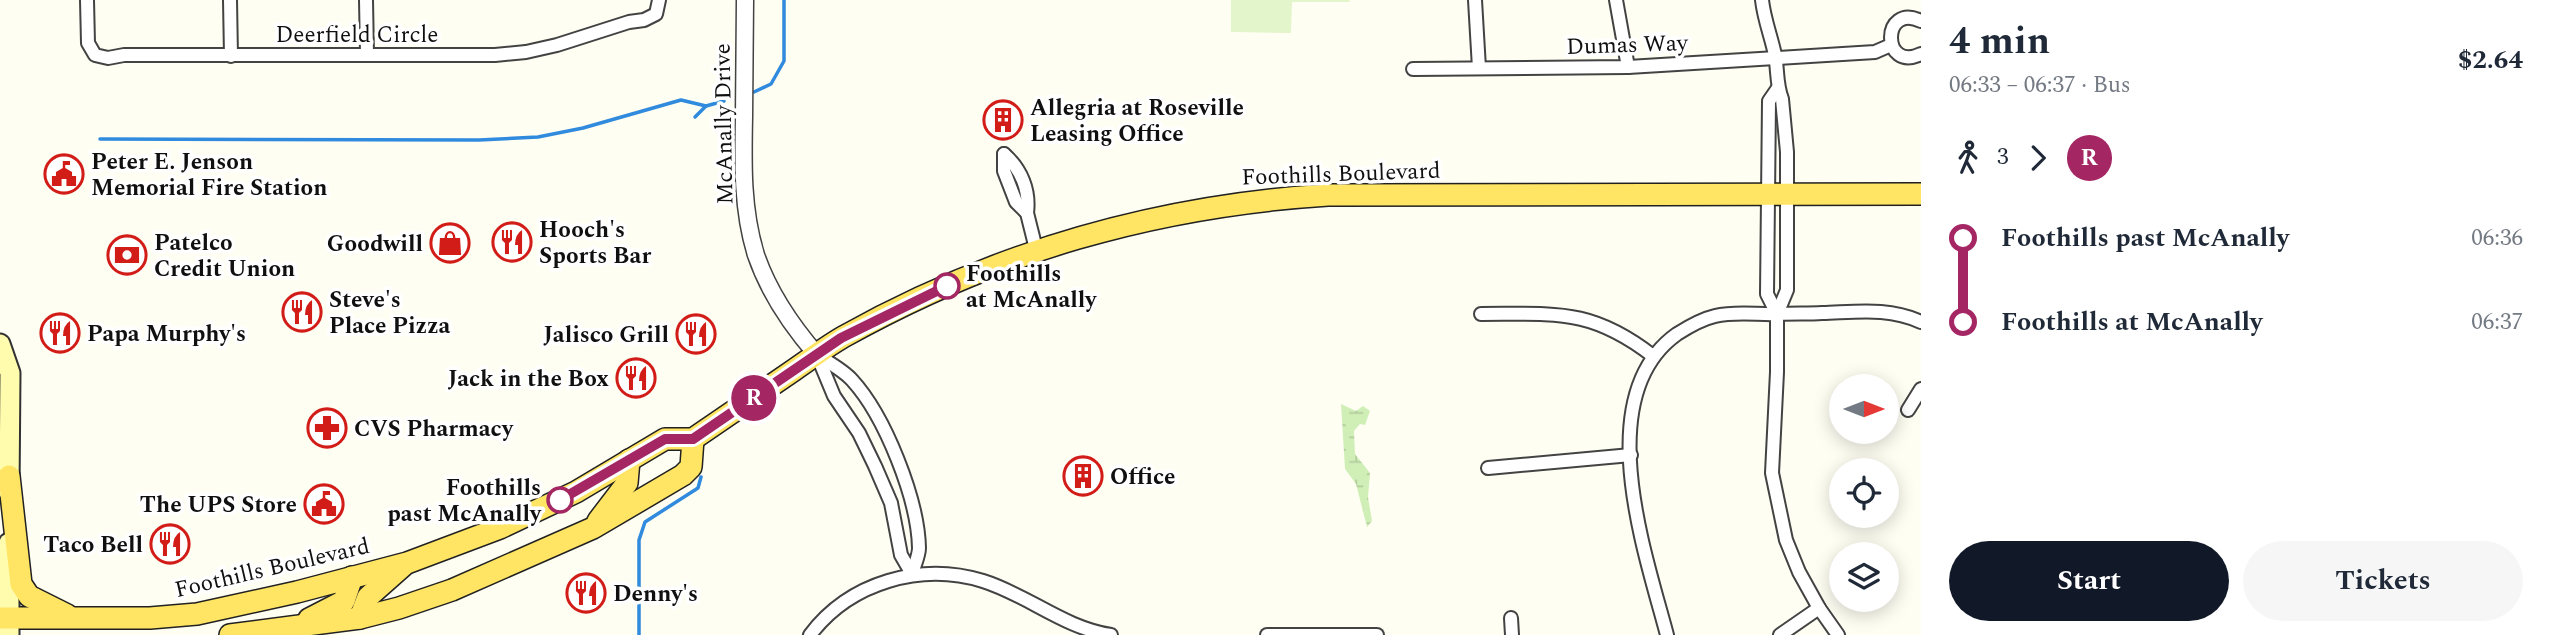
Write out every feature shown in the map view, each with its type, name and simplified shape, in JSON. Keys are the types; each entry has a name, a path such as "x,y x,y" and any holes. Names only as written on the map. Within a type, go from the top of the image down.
{"main road":[{"name":"Foothills Boulevard","path":"6,624 73,618 150,618 197,614 352,578 407,562 528,515 576,492 665,439 693,439 841,338 972,274 1035,249 1171,214 1275,198 1328,195 1921,194"},
{"path":"0,344 10,373 6,624"},
{"path":"230,635 360,618 452,590 593,528 683,475 692,463 693,439"},
{"path":"593,528 627,483 629,460"},
{"path":"9,476 21,584 35,600 73,618"},
{"path":"360,618 368,597 407,562"},
{"path":"297,625 344,601 352,578"}],"street":[{"name":"Deerfield Circle","path":"87,0 88,43 95,55 108,58 124,55 495,55 526,52 644,20 656,14 659,0"},
{"path":"230,0 230,56"},
{"path":"366,0 367,54"},
{"name":"McAnally Drive","path":"745,0 744,180 747,220 756,255 791,324 817,355 851,379 880,419 895,452 910,499 919,550 912,574"},
{"path":"1475,0 1479,68"},
{"path":"1616,0 1628,67"},
{"path":"1762,0 1782,99 1787,152 1778,195 1767,294 1777,314"},
{"path":"1921,21 1912,18 1899,21 1891,31 1891,45 1899,55 1905,57 1921,54"},
{"name":"Dumas Way","path":"1413,69 1628,67 1875,52 1891,45"},
{"path":"1778,88 1769,101 1787,290 1777,314 1772,473 1786,540 1799,572 1838,635"},
{"path":"1004,154 1004,171 1016,202 1027,213 1035,249"},
{"path":"1667,635 1638,524 1631,455 1632,412 1636,393 1642,374 1653,356 1680,333 1714,316 1737,313 1860,310 1903,314 1921,323"},
{"path":"1482,314 1574,316 1612,329 1653,356"},
{"name":"McAnally Drive","path":"817,355 834,396 859,433 876,466 891,503 901,555 912,574"},
{"path":"1908,410 1921,389"},
{"path":"1488,468 1631,455"},
{"path":"810,635 847,601 879,583 912,574 951,575 984,581 1090,632 1111,635"},
{"path":"1780,635 1819,608"},
{"path":"1510,618 1512,635"},
{"path":"1267,635 1377,635"}],"green space":[{"path":"1231,0 1350,0 1292,2 1291,33 1231,32"},
{"path":"1341,404 1356,411 1363,406 1370,411 1365,425 1360,424 1354,431 1355,454 1370,473 1368,497 1372,521 1367,527 1356,484 1345,469"}],"waterway":[{"path":"754,92 771,84 784,61 784,0"},
{"path":"100,139 479,140 538,137 583,128 681,100 706,106"},
{"path":"695,117 706,106 724,101"},
{"path":"639,635 639,540 645,522 698,488 701,477"}],"bus line":[{"name":"R","path":"560,500 665,439 693,439 841,338 947,286"}],"place":[{"name":"Allegria at Roseville Leasing Office","path":"1003,120"},
{"name":"Peter E. Jenson Memorial Fire Station","path":"64,174"},
{"name":"Hooch's Sports Bar","path":"512,242"},
{"name":"Goodwill","path":"450,243"},
{"name":"Patelco Credit Union","path":"127,255"},
{"name":"Foothills at McAnally","path":"947,286"},
{"name":"Steve's Place Pizza","path":"302,312"},
{"name":"Papa Murphy's","path":"60,333"},
{"name":"Jalisco Grill","path":"696,334"},
{"name":"Jack in the Box","path":"636,378"},
{"name":"CVS Pharmacy","path":"327,428"},
{"name":"Office","path":"1083,476"},
{"name":"Foothills past McAnally","path":"560,500"},
{"name":"The UPS Store","path":"324,504"},
{"name":"Taco Bell","path":"170,544"},
{"name":"Denny's","path":"586,593"}]}
